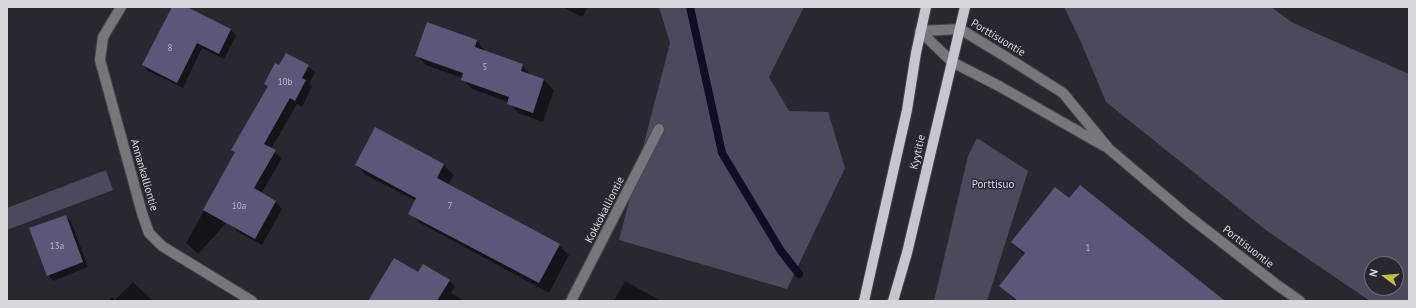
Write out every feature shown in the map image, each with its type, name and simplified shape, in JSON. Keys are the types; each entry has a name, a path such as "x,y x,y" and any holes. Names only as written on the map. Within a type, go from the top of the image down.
{"main road":[{"name":"Kyytitie","path":"864,301 907,110 920,31 926,7"},
{"name":"Kyytitie","path":"893,301 907,253 965,7"}],"street":[{"name":"Annankalliontie","path":"121,7 103,37 100,60 140,206 149,233 162,246 252,301"},
{"name":"Porttisuontie","path":"920,31 960,29 1063,93 1109,149 1187,215 1300,301"},
{"name":"Porttisuontie","path":"920,31 952,62 998,86 1109,149"},
{"name":"Kokkokalliontie","path":"571,301 659,128"}],"green space":[{"path":"659,7 804,7 769,77 789,111 828,112 845,168 787,289 619,240 670,43"},
{"path":"1064,7 1271,7 1293,23 1409,74 1409,301 1370,301 1267,231 1106,102 1081,42"},
{"name":"Porttisuo","path":"977,138 1028,171 987,301 934,301 968,156"},
{"path":"106,170 113,190 7,230 7,208"}],"building":[{"path":"172,7 187,7 231,29 219,54 197,43 177,83 142,65"},
{"path":"427,22 477,40 475,47 523,64 521,71 544,79 533,113 507,104 509,97 461,80 463,73 415,56"},
{"path":"286,53 309,65 302,78 306,80 295,101 290,98 264,144 276,150 254,188 276,201 255,239 203,210 235,152 231,150 268,86 264,84 275,63 279,65"},
{"path":"375,127 444,164 437,178 560,244 539,283 408,214 416,198 355,165"},
{"path":"1080,185 1225,301 1018,301 999,286 1025,253 1011,242 1055,187 1069,198"},
{"path":"66,215 83,262 47,276 29,228"},
{"path":"394,258 418,272 423,264 450,280 437,301 368,301"}],"waterway":[{"path":"690,7 722,153 781,251 799,274"}]}
